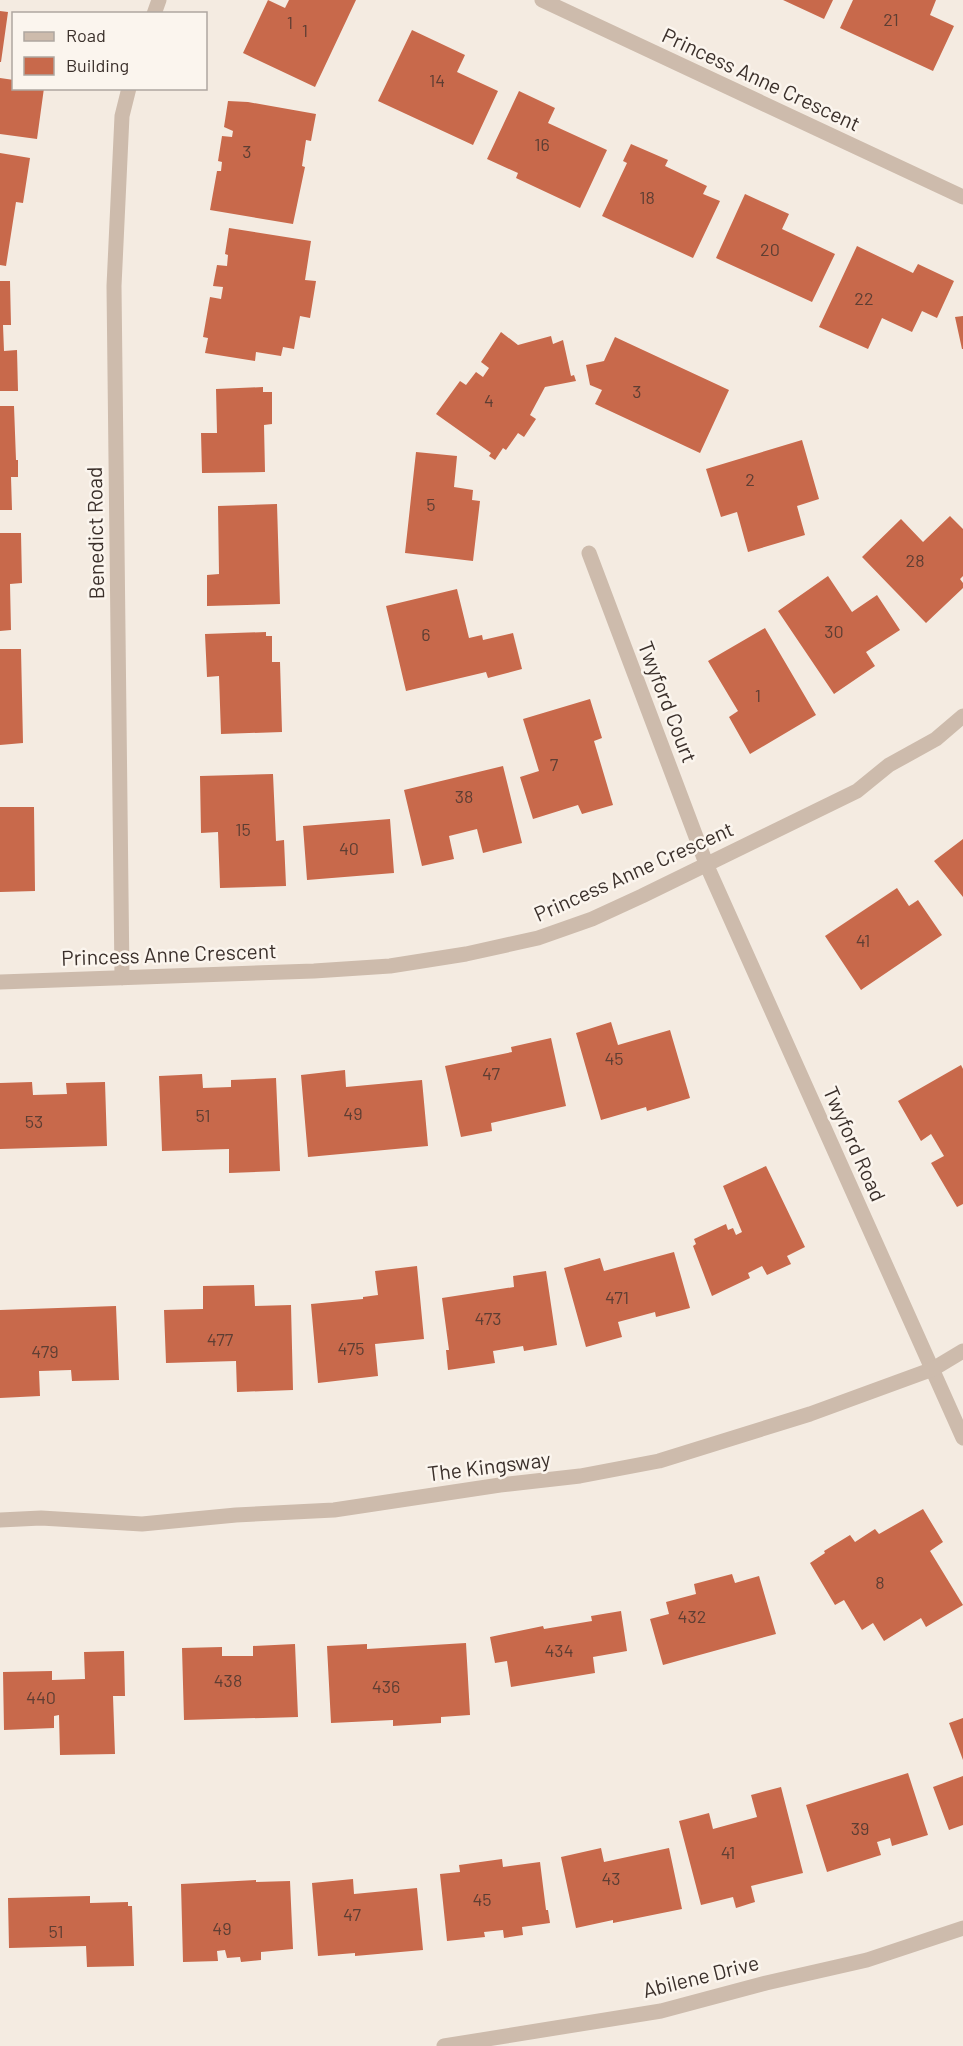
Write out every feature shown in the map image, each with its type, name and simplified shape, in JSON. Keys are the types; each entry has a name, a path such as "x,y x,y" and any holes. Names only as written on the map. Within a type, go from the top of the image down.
{"street":[{"name":"Princess Anne Crescent","path":"542,0 963,197"},
{"name":"Benedict Road","path":"122,978 114,286 122,116 128,90"},
{"name":"Twyford Court","path":"589,553 707,866"},
{"name":"Princess Anne Crescent","path":"0,982 390,966 466,954 538,938 581,922 707,866 857,791 889,765 936,739 963,716"},
{"name":"Twyford Road","path":"707,866 963,1438"},
{"name":"The Kingsway","path":"0,1520 41,1518 142,1524 236,1515 334,1510 500,1485 580,1476 659,1461 810,1414 933,1369 963,1351"},
{"name":"Abilene Drive","path":"444,2046 662,2011 766,1983 867,1960 963,1928"}],"building":[{"path":"268,0 285,8 289,0 356,0 315,87 243,53"},
{"path":"783,0 833,0 824,19"},
{"path":"853,0 936,0 930,15 954,26 933,71 840,28"},
{"path":"0,11 8,12 1,62 0,62"},
{"path":"412,30 465,55 457,72 498,91 473,145 378,101"},
{"path":"0,78 12,80 12,90 44,90 37,139 0,134"},
{"path":"519,91 555,108 548,123 607,150 580,208 516,178 518,173 487,159"},
{"path":"228,101 248,102 316,114 311,141 306,140 302,166 305,167 293,224 210,210 217,171 221,171 222,162 218,161 222,136 232,137 233,131 224,127"},
{"path":"631,144 668,160 665,166 707,186 703,194 720,201 693,258 602,216 627,163 623,161"},
{"path":"0,153 30,158 23,203 16,202 6,266 0,265"},
{"path":"745,194 789,214 782,229 835,254 812,302 716,258"},
{"path":"229,228 311,241 305,280 316,281 310,318 300,316 294,349 283,347 281,356 256,352 255,361 205,353 208,338 203,337 210,297 221,299 223,287 213,286 217,265 227,266 228,255 225,254"},
{"path":"857,246 913,273 918,264 954,281 937,318 922,311 912,332 882,318 868,349 819,327"},
{"path":"0,281 10,281 11,325 3,325 4,351 17,350 18,391 0,391"},
{"path":"963,316 963,349 962,349 955,317"},
{"path":"501,332 518,345 551,336 553,344 563,340 571,376 574,375 576,381 545,387 530,415 536,419 524,437 518,433 506,450 503,448 495,460 489,456 491,453 436,414 460,381 466,385 476,372 483,377 489,368 481,362"},
{"path":"615,337 729,390 700,453 595,404 602,390 590,385 586,365 604,361"},
{"path":"263,387 263,392 272,392 272,424 264,425 265,472 202,473 201,433 217,433 216,389"},
{"path":"0,406 14,406 18,477 11,477 12,510 0,510"},
{"path":"802,440 819,499 797,506 805,535 748,552 737,512 721,517 706,469"},
{"path":"416,452 457,456 454,487 473,490 472,500 480,501 473,561 405,553"},
{"path":"277,504 280,604 207,606 207,575 219,574 218,506"},
{"path":"950,516 963,529 963,576 960,579 963,588 926,623 862,557 901,519 923,542"},
{"path":"0,533 21,533 22,583 10,584 11,630 0,631"},
{"path":"828,576 852,612 877,595 900,630 866,652 875,666 834,694 778,611"},
{"path":"457,589 469,638 482,635 483,640 513,633 522,669 488,678 486,672 406,691 386,606"},
{"path":"765,628 816,715 750,754 729,717 738,711 708,661"},
{"path":"266,632 266,636 272,636 272,662 280,662 282,732 221,734 219,676 207,677 205,634"},
{"path":"0,649 21,649 23,743 0,745"},
{"path":"590,699 602,738 594,741 613,805 582,814 578,805 533,819 520,777 539,771 523,719"},
{"path":"503,766 522,843 483,853 477,829 449,836 454,859 422,866 404,790"},
{"path":"273,774 276,841 284,840 286,886 220,888 218,832 201,833 200,776"},
{"path":"0,807 34,807 35,891 0,892"},
{"path":"390,819 394,873 307,880 303,826"},
{"path":"963,839 963,897 934,861"},
{"path":"897,888 909,906 918,900 942,935 861,990 825,936"},
{"path":"611,1022 618,1045 670,1030 690,1098 647,1111 646,1107 601,1120 576,1033"},
{"path":"551,1038 566,1106 491,1123 492,1131 461,1137 445,1066 512,1052 511,1047"},
{"path":"961,1065 963,1069 963,1204 957,1207 931,1163 944,1156 931,1134 921,1141 898,1101"},
{"path":"345,1070 346,1087 422,1080 428,1146 308,1157 301,1075"},
{"path":"202,1074 203,1088 231,1087 231,1080 276,1078 280,1171 229,1173 229,1149 162,1151 159,1076"},
{"path":"32,1082 33,1095 67,1094 66,1083 105,1082 107,1146 0,1149 0,1083"},
{"path":"766,1166 805,1247 787,1256 791,1264 767,1275 762,1266 748,1273 750,1278 712,1296 693,1246 696,1244 694,1239 726,1224 728,1230 733,1228 736,1235 742,1232 723,1186"},
{"path":"674,1252 690,1308 656,1317 655,1312 618,1322 622,1337 586,1347 564,1268 600,1258 604,1271"},
{"path":"417,1266 424,1339 375,1344 378,1376 318,1383 311,1304 363,1299 363,1297 378,1295 375,1271"},
{"path":"546,1271 557,1345 524,1351 523,1346 493,1351 495,1363 448,1370 446,1350 449,1350 442,1298 514,1287 513,1276"},
{"path":"254,1285 255,1306 291,1305 293,1390 237,1392 236,1361 166,1363 164,1310 203,1309 203,1286"},
{"path":"116,1306 119,1380 72,1381 71,1370 39,1371 40,1396 0,1398 0,1310"},
{"path":"923,1509 943,1542 930,1551 963,1605 926,1627 921,1618 884,1641 873,1623 862,1630 844,1600 835,1605 810,1563 825,1553 824,1551 850,1535 855,1542 875,1529 879,1534"},
{"path":"732,1574 735,1583 759,1576 776,1634 663,1665 650,1619 669,1614 666,1602 696,1594 694,1584"},
{"path":"621,1611 627,1651 593,1657 595,1673 511,1687 507,1661 495,1663 490,1637 543,1626 544,1629 592,1621 591,1616"},
{"path":"466,1643 470,1715 441,1717 441,1723 393,1726 393,1720 331,1723 327,1646 367,1644 367,1649"},
{"path":"295,1644 298,1717 184,1720 182,1648 222,1647 222,1656 253,1656 253,1646"},
{"path":"124,1651 125,1696 113,1696 115,1754 60,1755 59,1715 54,1716 54,1728 4,1730 3,1672 52,1671 52,1680 85,1679 84,1652"},
{"path":"963,1718 963,1760 949,1723"},
{"path":"908,1773 928,1835 892,1846 890,1838 877,1842 881,1855 827,1872 806,1805"},
{"path":"963,1776 963,1825 949,1830 933,1787"},
{"path":"781,1787 803,1873 751,1886 755,1902 736,1908 733,1897 701,1905 679,1821 709,1813 713,1829 757,1817 751,1795"},
{"path":"601,1848 604,1862 669,1848 682,1909 576,1928 561,1857"},
{"path":"502,1859 503,1867 540,1862 546,1910 548,1910 550,1923 522,1927 523,1935 504,1938 503,1930 484,1932 485,1937 447,1941 440,1874 460,1872 459,1865"},
{"path":"353,1879 354,1894 417,1888 423,1950 355,1956 355,1953 318,1956 312,1883"},
{"path":"256,1880 256,1882 290,1881 293,1949 261,1952 261,1960 241,1962 240,1957 227,1958 225,1950 217,1951 218,1961 183,1962 181,1884"},
{"path":"90,1896 90,1903 128,1902 128,1906 132,1906 134,1966 87,1967 86,1946 9,1948 8,1898"}]}
